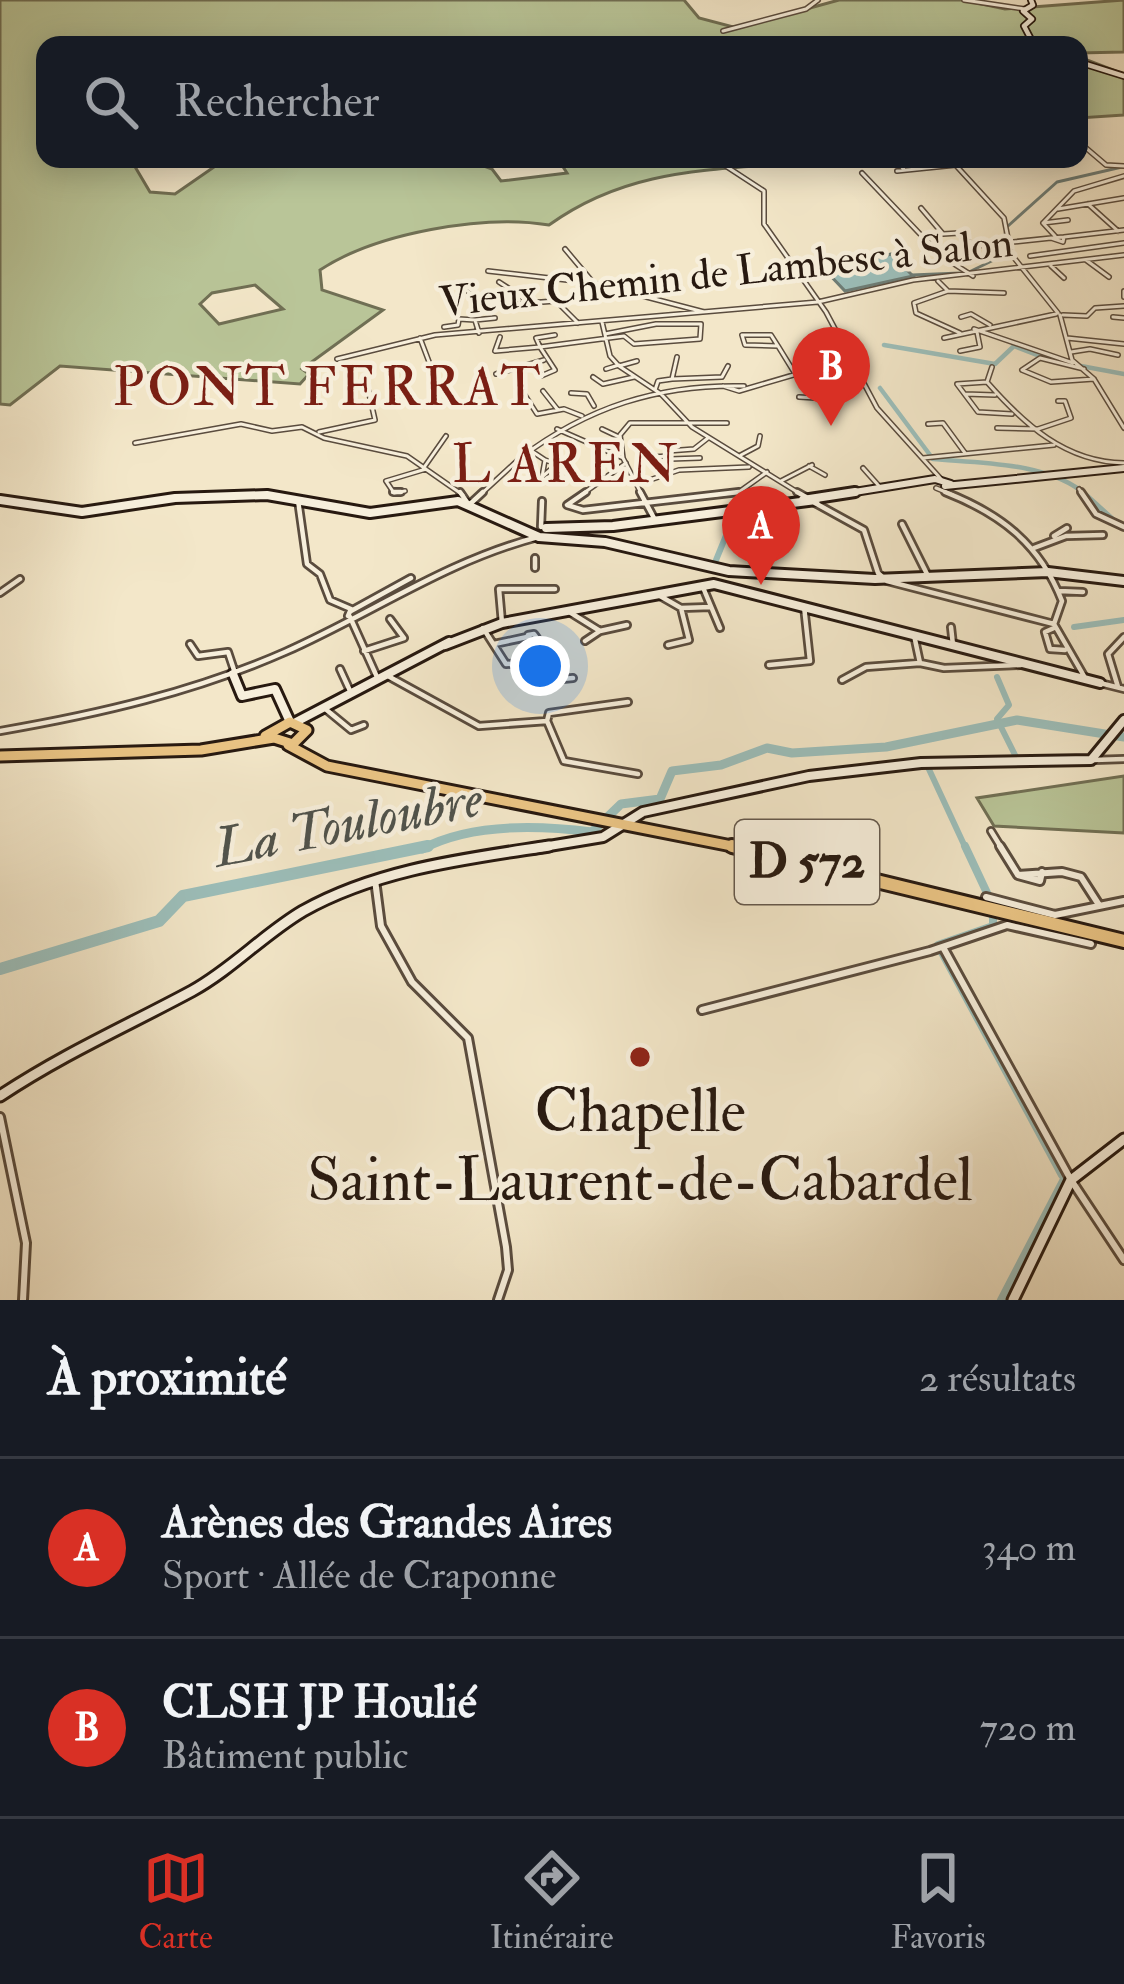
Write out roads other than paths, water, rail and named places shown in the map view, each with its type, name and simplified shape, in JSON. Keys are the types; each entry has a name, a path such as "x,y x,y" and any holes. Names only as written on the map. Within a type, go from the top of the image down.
{"main road":[{"path":"0,755 200,750 274,735 300,721 306,737 295,747 274,735"},
{"name":"D 572","path":"295,747 338,769 628,823 985,902 998,911 1124,941"}],"street":[{"path":"723,31 806,9 818,0"},
{"path":"964,0 1024,9 1033,5 1030,0"},
{"path":"1024,9 1032,17 1024,25 1026,36"},
{"path":"1088,65 1124,76"},
{"path":"1088,150 1106,165 1124,166"},
{"path":"730,168 764,191 760,214 764,224 831,321 877,408 941,484 985,506 1033,546 1059,591 1062,601 1055,626 1065,650 1089,680"},
{"path":"959,168 1004,218 1008,245 1060,314 1077,364"},
{"path":"862,173 883,201 897,205 940,255 974,276"},
{"path":"1043,223 1079,188 1124,176"},
{"path":"1058,209 1124,197"},
{"path":"1088,204 1122,231"},
{"path":"921,208 943,234 959,233 974,246 1122,231"},
{"path":"1043,223 1068,220"},
{"path":"1043,223 1053,238"},
{"path":"1064,240 1071,250"},
{"path":"1030,256 1124,243"},
{"path":"565,249 593,283"},
{"name":"Vieux Chemin de Lambesc à Salon","path":"337,359 420,338 818,302 913,280 1024,271 1124,255"},
{"path":"1087,260 1109,277"},
{"path":"1051,266 1064,278"},
{"path":"488,271 593,283 707,313"},
{"path":"499,281 533,303"},
{"path":"938,281 955,296 1004,292"},
{"path":"464,288 485,306 561,302 578,323"},
{"path":"948,291 921,298 913,308 960,333"},
{"path":"944,338 990,326 1060,314 1087,316 1095,308 1124,306"},
{"path":"961,317 971,314 990,326"},
{"path":"444,327 458,325 459,319 495,318"},
{"path":"1119,318 1124,327"},
{"path":"475,320 479,333"},
{"path":"602,322 619,365 658,392 688,423 864,530 882,578"},
{"path":"500,337 493,345 495,351 624,335 638,326 701,324 700,339 634,344 624,335"},
{"path":"960,351 980,347 976,331"},
{"path":"976,331 1077,364 1094,379 1124,428"},
{"path":"542,376 555,370 544,360 536,338 555,335"},
{"path":"780,346 745,344 742,335 771,335 780,346 794,372"},
{"path":"808,340 840,337"},
{"path":"420,338 434,375"},
{"path":"1067,338 1124,344"},
{"path":"1071,352 1090,349 1118,356"},
{"path":"672,379 676,357"},
{"path":"1084,369 1040,358 1022,370 1051,382 1094,379"},
{"path":"469,505 556,429 595,407 658,392 723,386 733,392 849,359"},
{"path":"496,374 544,360"},
{"path":"606,369 637,361"},
{"path":"658,392 658,381 722,376 728,366"},
{"path":"987,382 992,367"},
{"path":"799,397 816,398 829,391 802,370"},
{"path":"593,377 603,384 634,377"},
{"path":"987,382 957,384 978,412 1012,414"},
{"path":"987,382 1012,414 1060,445 1102,463 1124,466"},
{"path":"521,388 537,414 558,410 582,416"},
{"path":"135,443 241,424 272,431 354,428 375,420 368,389"},
{"path":"543,391 558,410"},
{"path":"572,393 587,394 595,407"},
{"path":"964,394 998,395"},
{"path":"998,428 1038,429 1071,418 1065,401 1058,401"},
{"path":"654,518 625,460 620,437 630,423 727,423"},
{"path":"928,424 943,423 965,453"},
{"path":"556,429 625,460"},
{"path":"602,429 620,437"},
{"path":"310,430 407,456 462,493 469,505"},
{"path":"405,491 394,494 386,481 425,468 446,436"},
{"path":"738,457 758,446 760,436"},
{"path":"669,456 668,451 694,448 709,438"},
{"path":"923,458 1060,445"},
{"path":"530,450 545,460"},
{"path":"652,457 700,458"},
{"path":"625,460 567,505 583,510 739,492 767,472"},
{"path":"638,484 679,470 753,466"},
{"path":"781,481 810,466 825,475"},
{"path":"0,730 175,695 234,674 454,561 541,533 792,504 916,483 985,484 1124,466"},
{"path":"863,468 883,490"},
{"path":"985,484 982,480 1010,477"},
{"path":"1079,490 1096,514 1124,527"},
{"path":"0,500 82,512 175,498 250,495 370,513 450,501 541,533 605,542 723,570 882,578 1048,572 1124,581"},
{"path":"298,500 305,518 301,539 307,564 320,574 331,601 349,616 364,651 383,678 479,726 548,721"},
{"path":"541,533 542,500"},
{"path":"902,524 927,574"},
{"path":"1033,546 1067,527"},
{"path":"1033,546 1066,536 1103,535"},
{"path":"764,541 766,572"},
{"path":"535,568 536,558"},
{"path":"719,585 723,570"},
{"path":"349,616 411,578"},
{"path":"882,578 1055,626"},
{"path":"0,592 20,579"},
{"path":"702,585 720,628"},
{"path":"190,644 199,656 228,652 242,696 275,689 300,721 501,621 657,591 719,585 1121,688"},
{"path":"501,621 499,589 555,589"},
{"path":"657,591 681,608 711,607"},
{"path":"1059,591 1084,592"},
{"path":"769,665 810,661 804,606"},
{"path":"568,608 600,631"},
{"path":"668,645 689,640 681,608"},
{"path":"1033,617 1034,627"},
{"path":"364,651 404,638 390,619"},
{"path":"445,645 501,621"},
{"path":"585,641 600,631 628,625"},
{"path":"1055,626 1045,632 1050,649 1065,650"},
{"path":"951,627 953,645"},
{"path":"483,628 506,664 524,663 531,682 573,678"},
{"path":"914,634 920,663"},
{"path":"1121,688 1108,654 1124,637"},
{"path":"494,644 526,638"},
{"path":"842,680 866,667 1029,664"},
{"path":"340,669 351,693"},
{"path":"628,702 549,712 548,721 564,761 638,774"},
{"path":"322,707 351,730 364,725"},
{"path":"1091,760 1116,728"},
{"path":"0,1096 70,1049 185,995 300,914 374,880 490,853 603,837 643,812 846,767 941,759 1124,759"},
{"path":"992,831 1018,875 1033,882 1040,881 1042,872 1081,877 1099,905"},
{"path":"374,880 381,926 412,982 468,1038 506,1247 508,1270 498,1300"},
{"path":"985,902 1055,915 1124,901"},
{"path":"702,1010 1013,924 1091,944"},
{"path":"939,948 1071,1180 1124,1260"},
{"path":"0,1117 26,1243 23,1300"},
{"path":"1013,1300 1071,1180 1124,1139"}],"water":[{"path":"891,254 913,276 845,291 827,272"}],"waterway":[{"path":"1008,226 1057,182 1122,167"},
{"path":"969,272 1002,256 1006,228"},
{"path":"912,275 960,273"},
{"path":"884,345 995,364 1014,346 1055,362"},
{"path":"1081,366 1124,374"},
{"path":"880,388 930,455"},
{"path":"933,459 1034,470 1082,492"},
{"path":"1082,492 1086,495"},
{"path":"1082,492 1113,520"},
{"path":"714,565 734,516"},
{"path":"1074,627 1124,620"},
{"path":"997,677 1009,705 997,719 1016,757"},
{"name":"La Touloubre","path":"422,849 483,830 592,832 621,804 660,799 672,771 721,765 767,748 792,753 886,747 1017,720 1124,737"},
{"path":"927,765 966,849"},
{"name":"La Touloubre","path":"0,969 159,921 183,896 428,846"},
{"path":"965,846 988,895"},
{"path":"993,916 993,926 938,945 1062,1175"},
{"path":"1001,1300 1063,1181"}],"place":[{"name":"CLSH JP Houlié","path":"831,426"},
{"name":"Arènes des Grandes Aires","path":"761,585"},
{"name":"Chapelle Saint-Laurent-de-Cabardel","path":"640,1057"}],"district":[{"name":"PONT FERRAT","path":"328,388"},
{"name":"L AREN","path":"566,465"}]}
